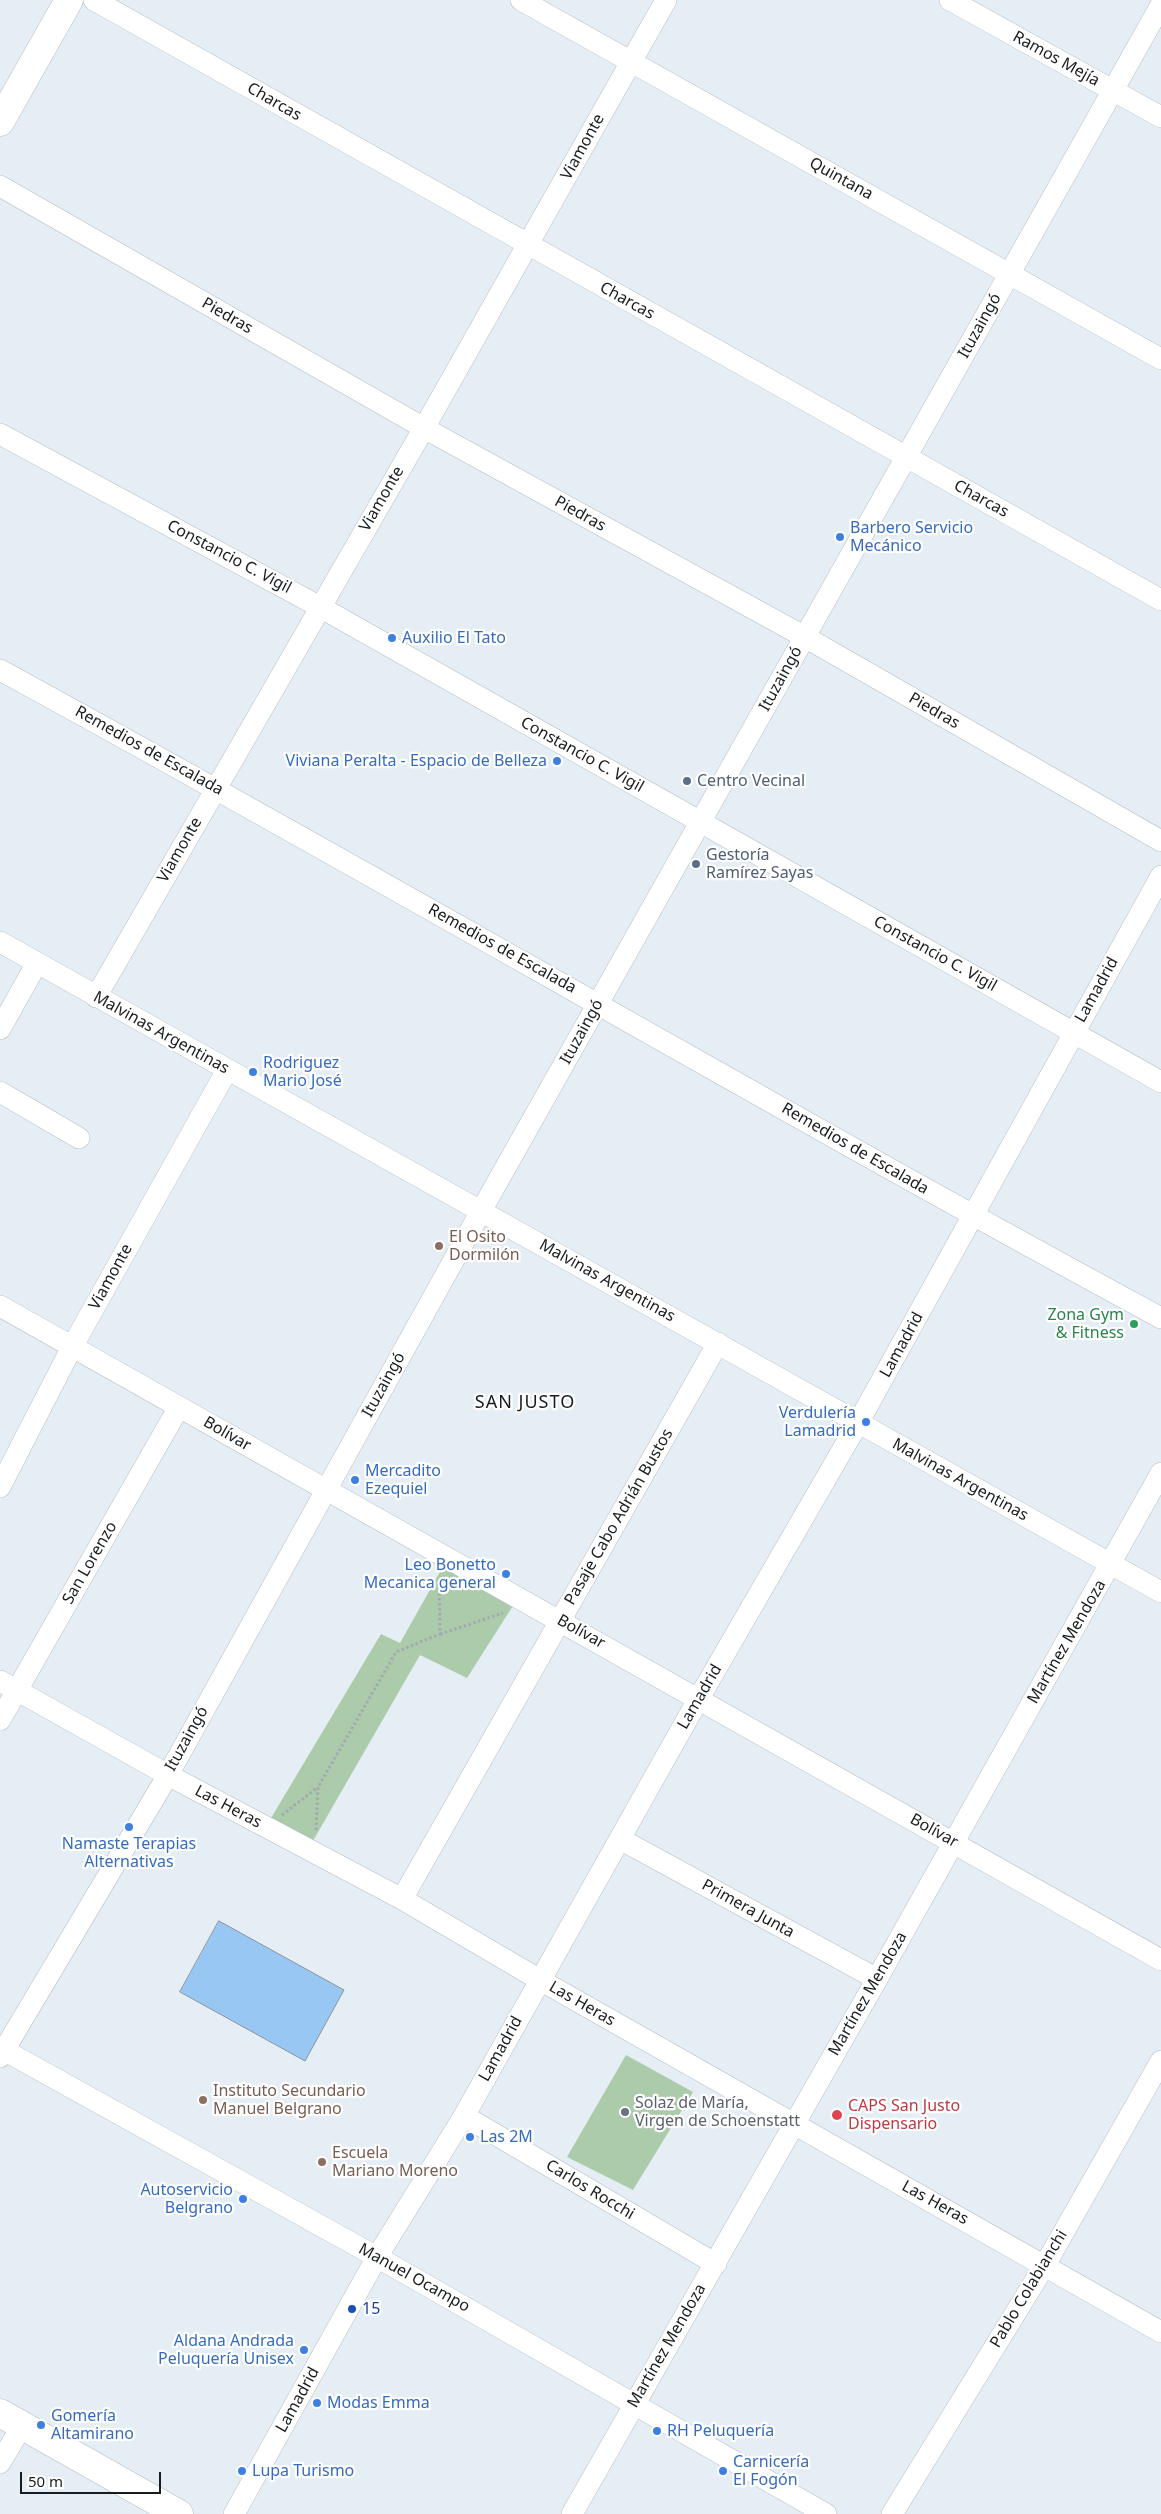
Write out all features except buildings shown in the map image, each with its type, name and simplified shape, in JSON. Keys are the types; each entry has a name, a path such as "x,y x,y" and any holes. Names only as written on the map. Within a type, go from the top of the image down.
{"main road":[{"path":"0,122 69,0"},
{"path":"11,2420 179,2514"}],"street":[{"name":"Charcas","path":"94,0 1161,600"},
{"name":"Quintana","path":"521,0 1161,359"},
{"name":"Viamonte","path":"96,997 215,787 424,428 666,0"},
{"name":"Ramos Mejía","path":"950,0 1161,117"},
{"name":"Ituzaingó","path":"1,2051 168,1775 481,1211 1161,5"},
{"name":"Piedras","path":"0,186 424,428 805,637 1161,840"},
{"name":"Constancio C. Vigil","path":"0,434 320,607 1161,1082"},
{"name":"Remedios de Escalada","path":"0,670 215,787 974,1217 1161,1318"},
{"name":"Lamadrid","path":"234,2514 377,2257 464,2116 699,1698 858,1423 974,1217 1073,1032 1161,876"},
{"name":"Malvinas Argentinas","path":"0,942 1161,1592"},
{"path":"0,1029 37,963"},
{"name":"Viamonte","path":"0,1487 72,1347 227,1070"},
{"path":"0,1092 79,1138"},
{"name":"Bolívar","path":"0,1306 325,1490 699,1698 1161,1960"},
{"name":"Pasaje Cabo Adrián Bustos","path":"402,1899 718,1343"},
{"name":"San Lorenzo","path":"0,1720 9,1686 179,1407"},
{"name":"Martínez Mendoza","path":"572,2514 634,2402 716,2264 1112,1564 1161,1473"},
{"name":"Las Heras","path":"9,1686 168,1775 402,1899 794,2125 1045,2264 1161,2332"},
{"name":"Primera Junta","path":"620,1838 877,1979"},
{"name":"Manuel Ocampo","path":"1,2051 377,2257 634,2402 826,2514"},
{"name":"Pablo Colabianchi","path":"892,2514 1045,2264 1161,2061"},
{"name":"Carlos Rocchi","path":"464,2116 716,2264"},
{"path":"0,2462 11,2420"}],"path":[{"path":"439,1579 440,1634"},
{"path":"282,1816 318,1788 396,1652 440,1634 504,1613"},
{"path":"316,1830 318,1788"}],"green space":[{"path":"445,1563 516,1601 467,1678 420,1655 310,1846 268,1823 381,1634 400,1643"},
{"path":"626,2055 693,2092 633,2190 567,2157"}],"place":[{"name":"Barbero Servicio Mecánico","path":"840,537"},
{"name":"Auxilio El Tato","path":"392,638"},
{"name":"Viviana Peralta - Espacio de Belleza","path":"557,761"},
{"name":"Centro Vecinal","path":"687,781"},
{"name":"Gestoría Ramírez Sayas","path":"696,864"},
{"name":"Rodriguez Mario José","path":"253,1072"},
{"name":"El Osito Dormilón","path":"439,1246"},
{"name":"Zona Gym & Fitness","path":"1134,1324"},
{"name":"Verdulería Lamadrid","path":"866,1422"},
{"name":"Mercadito Ezequiel","path":"355,1480"},
{"name":"Leo Bonetto Mecanica general","path":"506,1574"},
{"name":"Namaste Terapias Alternativas","path":"129,1827"},
{"name":"Instituto Secundario Manuel Belgrano","path":"203,2100"},
{"name":"Solaz de María, Virgen de Schoenstatt","path":"625,2112"},
{"name":"CAPS San Justo Dispensario","path":"837,2115"},
{"name":"Las 2M","path":"470,2137"},
{"name":"Escuela Mariano Moreno","path":"322,2162"},
{"name":"Autoservicio Belgrano","path":"243,2199"},
{"name":"15","path":"352,2309"},
{"name":"Aldana Andrada Peluquería Unisex","path":"304,2350"},
{"name":"Modas Emma","path":"317,2403"},
{"name":"Gomería Altamirano","path":"41,2425"},
{"name":"RH Peluquería","path":"657,2431"},
{"name":"Lupa Turismo","path":"242,2471"},
{"name":"Carnicería El Fogón","path":"723,2471"}],"district":[{"name":"SAN JUSTO","path":"525,1403"}]}
